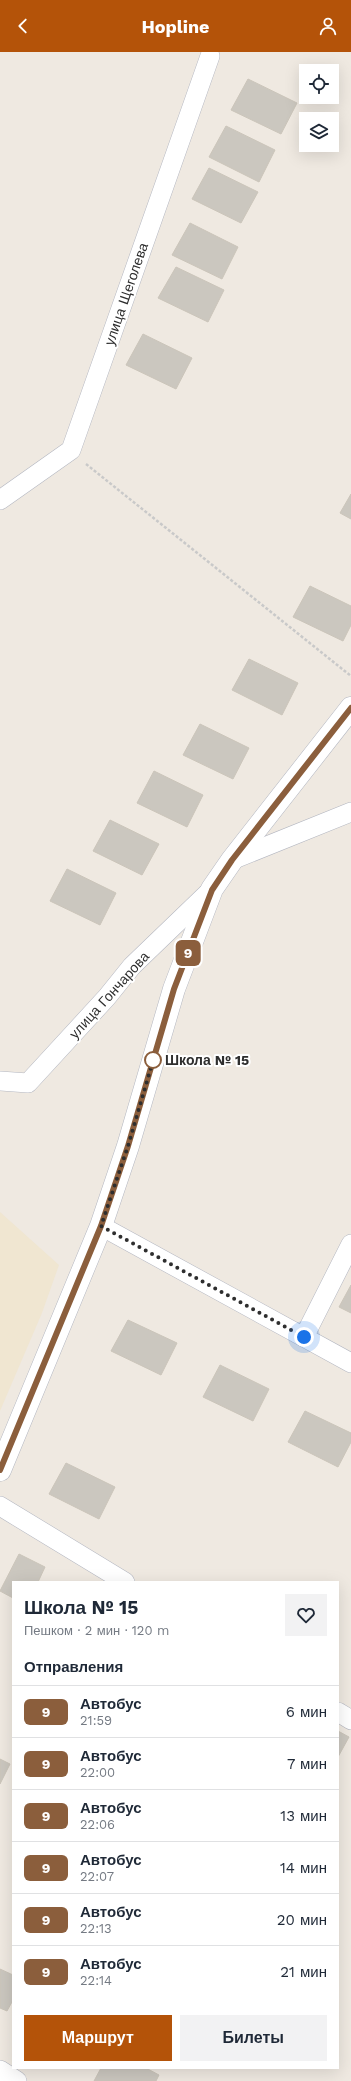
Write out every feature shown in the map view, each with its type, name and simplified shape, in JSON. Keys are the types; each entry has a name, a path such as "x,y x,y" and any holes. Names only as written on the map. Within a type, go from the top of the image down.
{"street":[{"name":"улица Щеголева","path":"69,451 74,442 210,56"},
{"path":"0,500 69,451"},
{"name":"улица Гончарова","path":"0,1470 101,1226 128,1146 174,989 212,890 232,860 351,708"},
{"path":"232,860 351,812"},
{"name":"улица Гончарова","path":"0,1081 28,1083 107,997 132,966 212,890"},
{"path":"101,1226 351,1363"},
{"path":"304,1337 351,1244"},
{"path":"0,1506 123,1581"},
{"path":"339,1713 351,1720"},
{"path":"0,2070 17,2081"}],"path":[{"path":"69,451 351,676"}],"shaded area":[{"path":"0,1212 59,1265 42,1313 0,1411"}],"building":[{"path":"248,79 297,103 281,134 231,110"},
{"path":"226,126 275,150 259,182 209,157"},
{"path":"209,168 258,192 241,223 192,199"},
{"path":"190,223 238,247 222,279 172,255"},
{"path":"176,267 224,290 208,322 158,298"},
{"path":"143,334 192,358 176,389 126,365"},
{"path":"351,494 351,519 340,513"},
{"path":"310,586 351,606 351,625 343,641 293,617"},
{"path":"249,659 298,683 282,715 232,690"},
{"path":"200,724 249,748 233,779 183,755"},
{"path":"154,771 203,795 187,827 137,803"},
{"path":"110,820 159,844 142,875 93,851"},
{"path":"67,869 116,893 100,925 50,901"},
{"path":"351,1285 351,1313 339,1307"},
{"path":"128,1320 177,1343 161,1375 111,1351"},
{"path":"220,1365 269,1389 253,1421 203,1397"},
{"path":"305,1411 351,1433 351,1442 338,1467 288,1442"},
{"path":"66,1463 115,1487 99,1519 49,1494"},
{"path":"19,1554 45,1567 38,1581 12,1581 12,1597 0,1591"},
{"path":"339,1732 349,1737 339,1755"},
{"path":"0,1759 10,1764 0,1784"},
{"path":"0,1969 12,1975 12,2002 7,2011 0,2008"},
{"path":"100,2069 148,2069 159,2075 156,2081 94,2081"}],"bus line":[{"name":"9","path":"0,1470 101,1226 128,1146 174,989 212,890 232,860 351,708"}],"place":[{"name":"Школа № 15","path":"153,1060"}],"route":[{"path":"153,1060 155,1054 128,1146 101,1226 304,1337"}]}
